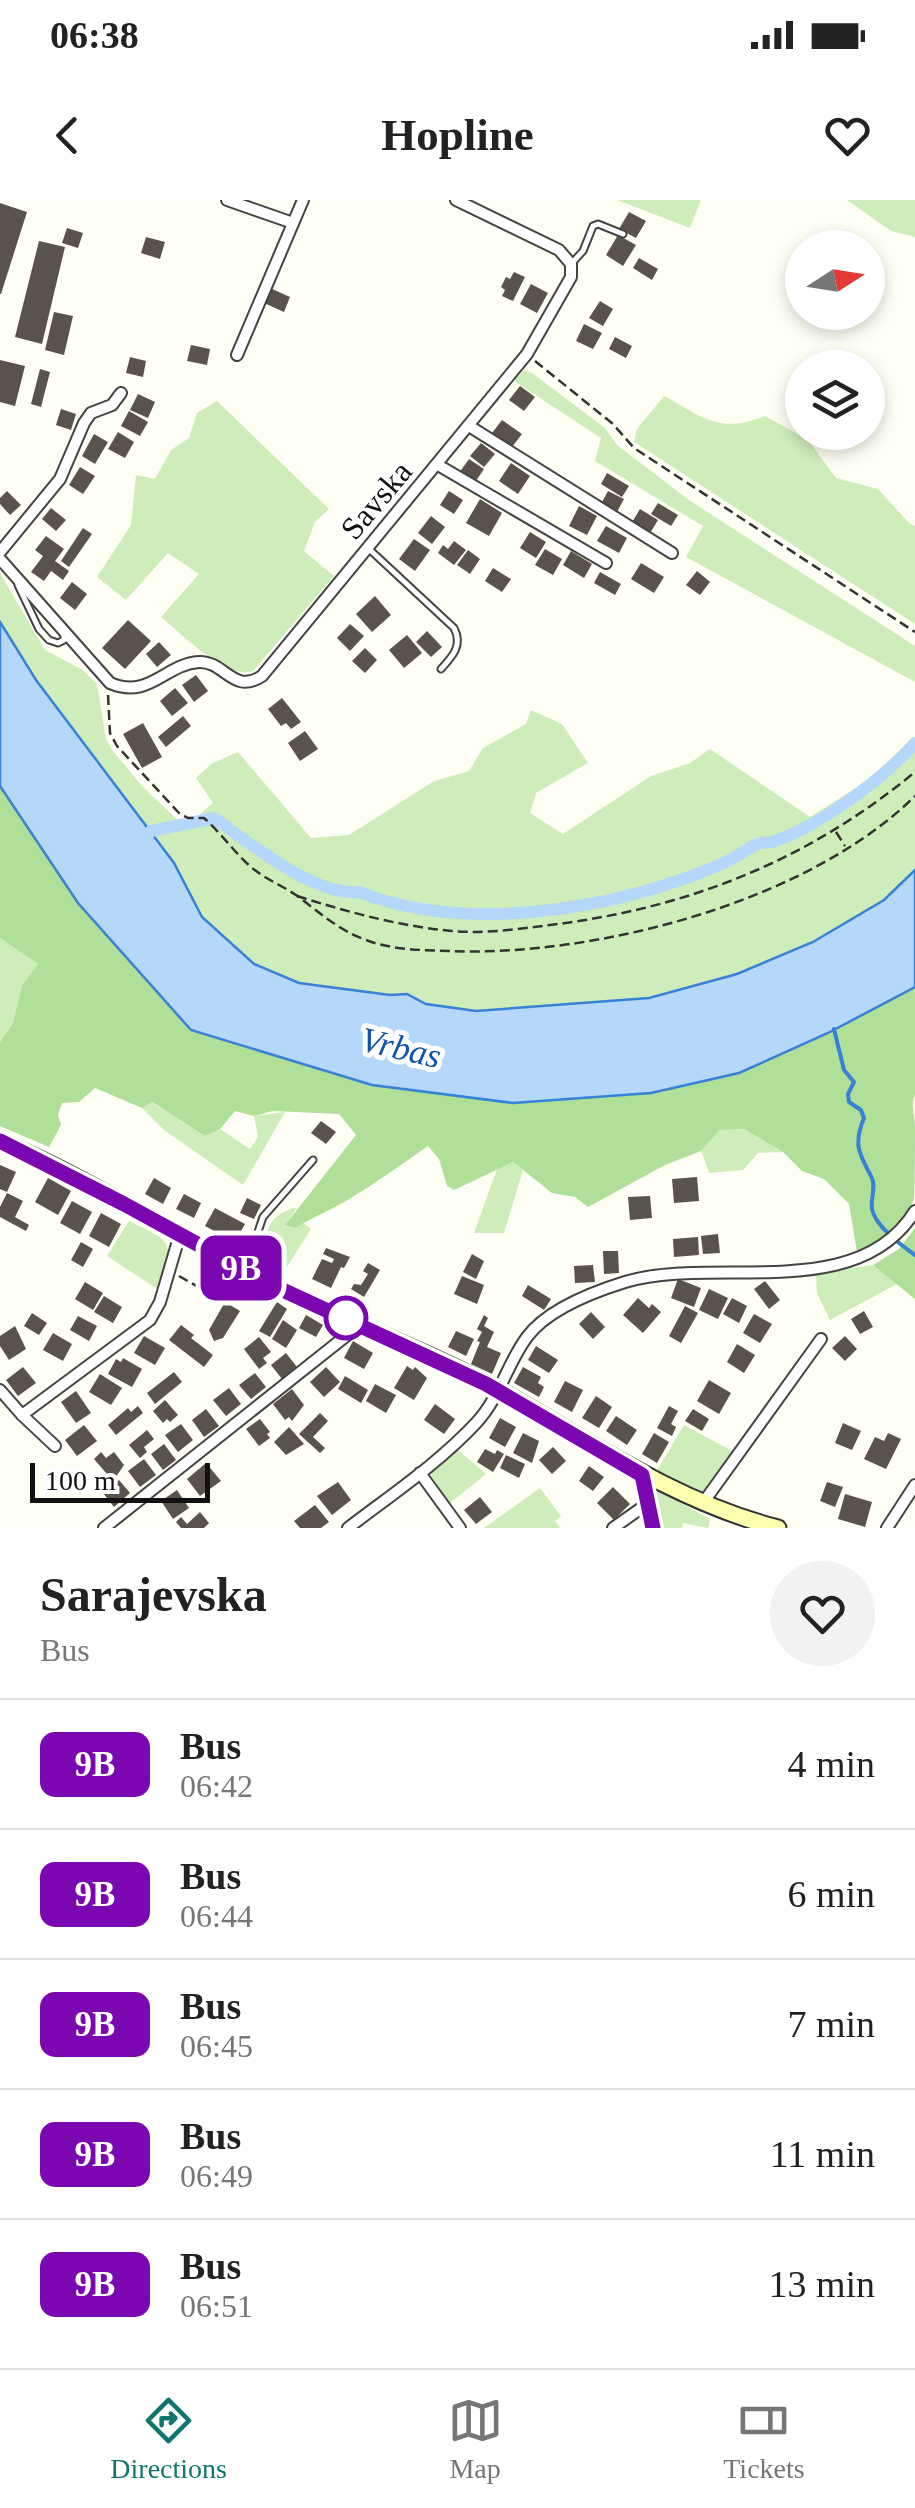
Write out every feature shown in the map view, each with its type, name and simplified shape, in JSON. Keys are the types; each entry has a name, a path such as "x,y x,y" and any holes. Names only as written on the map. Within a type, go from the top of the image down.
{"street":[{"path":"227,200 292,223"},
{"path":"237,355 304,200"},
{"path":"456,200 558,250 571,264"},
{"name":"Savska","path":"110,683 132,689 188,663 204,662 241,684 253,682 273,665 527,354 562,297 571,277 571,264"},
{"path":"110,683 0,556 60,479 84,422 91,413 112,405 121,393"},
{"path":"469,426 672,553"},
{"path":"438,465 606,563"},
{"path":"0,1142 180,1234 244,1274 500,1391 642,1475 704,1503 778,1528"},
{"path":"348,1528 464,1436 500,1391 523,1343 538,1325 563,1310 620,1284 653,1276 769,1272 860,1259 894,1239 915,1211"},
{"path":"22,1415 150,1320 160,1302 180,1234"},
{"path":"104,1528 351,1332 357,1323"},
{"path":"704,1503 822,1339"},
{"path":"0,1390 56,1446"},
{"path":"420,1473 460,1528"},
{"path":"642,1475 653,1528"},
{"path":"887,1528 915,1485"},
{"path":"613,1528 647,1504"}],"lane":[{"path":"571,264 583,251 593,226 598,224 623,234"},
{"path":"368,548 454,628 458,635 457,650 441,668"},
{"path":"244,1274 263,1218 313,1160"}],"path":[{"path":"527,354 612,424 634,448 915,632"},
{"path":"110,683 110,733 126,758 179,813 188,818 204,818 251,867 343,931 403,949 514,952 615,937 672,923 778,886 846,848 915,796"},
{"path":"296,895 385,922 456,932 526,928 618,914 696,896 803,850 878,803 915,772"},
{"path":"835,830 846,848"},
{"path":"168,1270 221,1300 224,1296 232,1300 244,1274"}],"green space":[{"path":"617,200 701,200 690,228"},
{"path":"847,200 915,200 915,237 891,231"},
{"path":"524,370 605,428 617,445 689,500 915,646 915,682 686,557 703,526 595,461 601,438 514,381"},
{"path":"664,396 713,421 736,424 765,416 785,427 785,450 815,450 836,478 878,489 915,526 915,624 634,442 637,429"},
{"path":"217,401 329,509 315,522 304,551 334,576 253,671 230,669 218,662 161,617 199,574 168,553 126,600 97,577 131,525 136,475 155,479 171,450 189,438 197,413"},
{"path":"0,573 45,650 83,670 97,684 106,739 112,750 185,827 213,803 196,778 211,764 238,752 311,838 349,835 434,781 469,771 483,748 526,724 531,710 562,724 588,763 536,793 530,813 563,834 651,776 690,763 710,749 810,817 881,772 915,736 915,870 884,900 813,942 737,974 649,998 476,1011 425,1004 407,994 299,983 254,964 202,917 174,863 36,680 0,622"},
{"path":"0,786 74,897 191,1030 740,1073 915,987 915,1184 910,1208 883,1239 857,1252 849,1204 824,1179 802,1171 783,1152 744,1129 720,1130 701,1151 665,1165 588,1207 575,1197 552,1193 513,1162 454,1190 447,1186 439,1159 428,1146 356,1195 296,1228 285,1225 356,1135 339,1114 273,1111 254,1116 235,1111 220,1129 205,1136 152,1102 142,1108 95,1088 79,1102 62,1103 58,1115 61,1125 49,1147 0,1126 0,1042 13,1023 22,985 38,964 0,938"},
{"path":"0,938 38,964 22,985 13,1023 0,1042"},
{"path":"151,1102 205,1136 220,1129 250,1149 258,1137 254,1116 285,1112 243,1185 164,1130 142,1108"},
{"path":"744,1129 783,1152 758,1153 743,1170 709,1173 701,1151 720,1130"},
{"path":"513,1162 523,1170 504,1233 474,1233 497,1169"},
{"path":"297,1207 286,1225 296,1228 303,1223 311,1229 280,1278 257,1267 272,1222"},
{"path":"129,1221 167,1245 159,1290 107,1256"},
{"path":"915,1228 915,1299 873,1265 899,1249"},
{"path":"873,1265 897,1284 830,1320 817,1293 816,1273"},
{"path":"684,1425 734,1452 703,1494 655,1474"},
{"path":"457,1449 486,1474 449,1504 430,1473"},
{"path":"540,1488 561,1516 555,1521 560,1528 484,1528"},
{"path":"655,1489 710,1519 708,1528 683,1523 682,1528 660,1528 650,1494"}],"water":[{"name":"Vrbas","path":"0,622 36,680 174,863 202,917 254,964 299,983 407,994 426,1004 476,1011 649,998 737,974 813,942 884,900 915,870 915,987 828,1033 739,1073 651,1093 513,1103 372,1085 191,1030 78,903 0,786"}],"building":[{"path":"0,203 27,212 1,294 0,294"},
{"path":"629,212 646,221 636,238 619,229"},
{"path":"67,228 83,233 78,248 62,243"},
{"path":"618,235 636,245 623,266 606,255"},
{"path":"146,237 165,242 160,259 141,253"},
{"path":"39,241 65,247 42,344 15,337"},
{"path":"639,258 658,269 652,280 633,268"},
{"path":"514,272 525,277 513,301 502,296 505,290 501,287"},
{"path":"531,284 548,293 537,313 520,304"},
{"path":"270,288 290,297 284,312 264,303"},
{"path":"600,301 613,309 603,326 589,318"},
{"path":"54,312 73,316 64,355 45,350"},
{"path":"584,324 602,333 593,349 576,341"},
{"path":"615,337 632,346 626,358 609,349"},
{"path":"191,345 210,349 207,365 187,361"},
{"path":"130,357 146,361 143,377 126,373"},
{"path":"0,360 25,366 15,406 0,402"},
{"path":"40,369 50,372 41,407 31,404"},
{"path":"520,386 535,397 524,411 509,400"},
{"path":"138,394 155,402 148,418 130,410"},
{"path":"61,409 76,414 71,430 56,425"},
{"path":"129,411 148,422 140,436 121,426"},
{"path":"502,420 522,434 512,447 492,433"},
{"path":"118,432 134,442 125,458 108,449"},
{"path":"94,434 108,442 95,464 82,456"},
{"path":"481,443 495,454 484,467 470,456"},
{"path":"469,459 484,469 474,484 459,473"},
{"path":"511,463 530,476 518,494 499,481"},
{"path":"80,467 95,476 83,494 69,485"},
{"path":"607,473 629,486 622,497 601,484"},
{"path":"7,491 21,505 10,515 0,504"},
{"path":"449,491 463,500 454,514 440,505"},
{"path":"608,491 624,499 617,512 601,504"},
{"path":"480,499 502,513 489,536 466,523"},
{"path":"658,503 678,515 671,526 651,514"},
{"path":"579,506 597,516 587,535 569,526"},
{"path":"51,508 66,520 56,531 42,519"},
{"path":"640,509 658,520 649,535 631,524"},
{"path":"431,516 445,527 432,544 418,533"},
{"path":"606,526 627,538 619,553 597,541"},
{"path":"83,528 92,534 69,567 61,561"},
{"path":"530,532 546,542 536,558 520,548"},
{"path":"46,536 64,549 55,561 69,571 63,580 51,571 44,581 31,572 43,556 35,550"},
{"path":"414,539 430,550 415,571 399,559"},
{"path":"454,541 466,550 454,565 438,553 443,545 448,549"},
{"path":"545,549 562,559 553,575 535,565"},
{"path":"468,550 480,559 470,574 457,565"},
{"path":"571,551 592,564 584,578 563,565"},
{"path":"641,563 664,577 654,593 631,579"},
{"path":"493,568 511,579 502,592 485,581"},
{"path":"697,571 710,582 700,595 686,585"},
{"path":"600,572 621,584 615,595 594,583"},
{"path":"72,582 87,594 75,610 60,598"},
{"path":"375,596 391,615 372,632 356,614"},
{"path":"128,620 151,641 125,669 102,648"},
{"path":"350,624 364,636 350,651 337,638"},
{"path":"427,631 442,647 431,657 416,642"},
{"path":"407,635 422,653 404,668 389,650"},
{"path":"159,642 171,655 157,667 146,654"},
{"path":"365,648 377,660 365,673 352,661"},
{"path":"196,675 208,691 194,702 182,685"},
{"path":"175,688 188,703 172,716 160,701"},
{"path":"282,698 301,722 291,729 286,723 281,726 268,709"},
{"path":"183,716 191,726 166,747 158,737"},
{"path":"143,723 162,757 142,768 123,734"},
{"path":"305,731 318,749 300,761 288,743"},
{"path":"321,1121 336,1132 326,1144 311,1133"},
{"path":"0,1165 16,1172 7,1192 0,1189"},
{"path":"697,1177 699,1201 674,1203 672,1179"},
{"path":"48,1178 71,1191 58,1215 35,1202"},
{"path":"154,1178 171,1188 163,1204 145,1194"},
{"path":"7,1193 23,1201 15,1217 29,1225 26,1231 0,1217"},
{"path":"184,1194 201,1203 194,1218 176,1209"},
{"path":"650,1196 652,1218 630,1220 628,1197"},
{"path":"247,1198 261,1205 254,1219 240,1213"},
{"path":"72,1201 92,1212 80,1234 60,1223"},
{"path":"215,1208 245,1224 235,1242 205,1226"},
{"path":"101,1213 121,1224 109,1247 89,1236"},
{"path":"718,1234 720,1253 703,1254 701,1236"},
{"path":"698,1237 699,1255 674,1257 673,1239"},
{"path":"81,1242 93,1249 83,1267 71,1260"},
{"path":"326,1248 350,1257 331,1288 312,1279 322,1259 332,1263 334,1259 323,1254"},
{"path":"603,1251 618,1251 619,1273 604,1274"},
{"path":"472,1254 484,1261 476,1279 463,1272"},
{"path":"368,1263 380,1270 364,1297 351,1289 354,1284 361,1285 368,1274 363,1271"},
{"path":"593,1265 595,1282 575,1283 574,1266"},
{"path":"462,1276 484,1285 477,1304 454,1294"},
{"path":"678,1279 701,1288 694,1307 671,1298"},
{"path":"765,1281 780,1300 769,1309 754,1289"},
{"path":"85,1282 103,1293 93,1310 75,1299"},
{"path":"528,1285 551,1299 544,1310 522,1296"},
{"path":"709,1289 728,1298 718,1319 699,1310"},
{"path":"104,1296 122,1307 113,1323 94,1312"},
{"path":"638,1298 661,1312 643,1333 623,1315"},
{"path":"732,1298 747,1306 739,1323 723,1314"},
{"path":"225,1302 240,1311 223,1338 214,1341 209,1330"},
{"path":"277,1302 287,1309 270,1337 259,1331"},
{"path":"685,1306 698,1313 681,1343 669,1336"},
{"path":"864,1311 873,1327 860,1334 851,1319"},
{"path":"591,1312 605,1327 593,1339 579,1324"},
{"path":"32,1313 47,1323 39,1335 24,1326"},
{"path":"754,1314 772,1324 760,1343 743,1333"},
{"path":"306,1315 323,1325 316,1337 299,1328"},
{"path":"484,1315 488,1318 484,1326 494,1332 487,1347 501,1353 492,1374 471,1364 482,1332 477,1329"},
{"path":"78,1316 97,1326 89,1341 70,1330"},
{"path":"283,1320 297,1330 286,1348 272,1339"},
{"path":"181,1325 213,1355 204,1367 169,1340"},
{"path":"15,1326 26,1349 9,1360 0,1346 0,1336"},
{"path":"456,1331 474,1339 466,1356 448,1347"},
{"path":"53,1333 72,1344 63,1361 43,1350"},
{"path":"144,1336 165,1348 155,1365 134,1353"},
{"path":"845,1336 857,1349 845,1361 832,1348"},
{"path":"259,1337 271,1352 263,1358 267,1363 259,1369 244,1349"},
{"path":"353,1341 373,1353 364,1369 344,1358"},
{"path":"737,1344 755,1355 744,1373 727,1362"},
{"path":"536,1346 558,1360 549,1373 528,1360"},
{"path":"286,1353 297,1367 282,1379 271,1365"},
{"path":"123,1358 142,1369 132,1387 108,1374 116,1359 121,1362"},
{"path":"407,1366 413,1370 415,1367 427,1378 414,1400 394,1388"},
{"path":"23,1367 36,1383 18,1396 6,1380"},
{"path":"326,1367 340,1382 324,1397 310,1382"},
{"path":"523,1367 541,1377 538,1383 544,1387 539,1397 514,1383"},
{"path":"174,1372 182,1382 155,1404 147,1393"},
{"path":"255,1373 266,1387 251,1399 239,1385"},
{"path":"100,1374 122,1388 111,1405 89,1392"},
{"path":"345,1376 368,1390 361,1403 338,1389"},
{"path":"709,1380 731,1393 719,1414 697,1401"},
{"path":"565,1381 583,1390 572,1412 554,1402"},
{"path":"375,1384 396,1395 386,1413 366,1401"},
{"path":"229,1388 241,1404 226,1416 213,1400"},
{"path":"292,1389 304,1405 292,1421 289,1417 285,1420 273,1404"},
{"path":"76,1391 91,1413 76,1423 61,1402"},
{"path":"596,1396 612,1407 599,1428 582,1418"},
{"path":"165,1400 178,1415 163,1423 153,1411"},
{"path":"435,1404 455,1419 444,1434 424,1420"},
{"path":"138,1406 143,1413 116,1435 108,1425 128,1408 131,1412"},
{"path":"669,1406 678,1411 671,1424 676,1427 672,1436 657,1428"},
{"path":"206,1409 219,1426 204,1437 192,1420"},
{"path":"693,1409 709,1419 702,1431 685,1421"},
{"path":"320,1413 328,1421 313,1437 325,1448 320,1453 299,1434"},
{"path":"616,1416 637,1430 627,1445 606,1431"},
{"path":"500,1418 516,1427 505,1447 489,1438"},
{"path":"260,1419 270,1438 259,1446 246,1429"},
{"path":"843,1423 861,1431 852,1450 835,1443"},
{"path":"181,1424 193,1440 178,1452 165,1435"},
{"path":"84,1425 97,1441 77,1456 65,1440"},
{"path":"289,1427 304,1444 286,1455 274,1442"},
{"path":"147,1430 154,1439 144,1447 147,1452 140,1458 129,1445"},
{"path":"523,1433 539,1441 532,1463 513,1453"},
{"path":"654,1433 669,1442 657,1463 642,1454"},
{"path":"888,1433 901,1439 886,1469 864,1459 875,1437 884,1441"},
{"path":"164,1444 176,1460 163,1470 151,1454"},
{"path":"553,1447 566,1461 552,1474 539,1460"},
{"path":"485,1449 504,1454 493,1472 477,1462"},
{"path":"101,1452 106,1458 114,1452 124,1465 113,1481 94,1459"},
{"path":"506,1455 525,1464 519,1478 500,1468"},
{"path":"144,1459 156,1475 140,1487 128,1471"},
{"path":"206,1463 221,1481 200,1496 187,1479"},
{"path":"589,1466 604,1477 593,1491 579,1481"},
{"path":"119,1480 130,1493 114,1507 103,1493"},
{"path":"338,1482 351,1500 332,1515 317,1496"},
{"path":"827,1482 843,1487 835,1507 820,1501"},
{"path":"613,1487 630,1504 614,1520 597,1503"},
{"path":"177,1490 189,1508 173,1519 161,1501"},
{"path":"845,1494 872,1502 865,1527 838,1519"},
{"path":"480,1497 492,1512 476,1524 464,1510"},
{"path":"315,1505 329,1522 321,1528 300,1528 294,1521"},
{"path":"200,1512 209,1523 204,1528 181,1528 176,1522 181,1517 187,1524"}],"waterway":[{"path":"151,831 214,818 283,866 322,886 447,912 543,911 638,893 724,863 759,843 790,835 849,800 915,743"},
{"path":"834,1029 844,1070 854,1082 849,1102 861,1110 864,1118 859,1149 873,1180 874,1215 889,1235 915,1255"}],"bus line":[{"name":"9B","path":"0,1141 274,1286 500,1391 642,1475 653,1528"}]}
